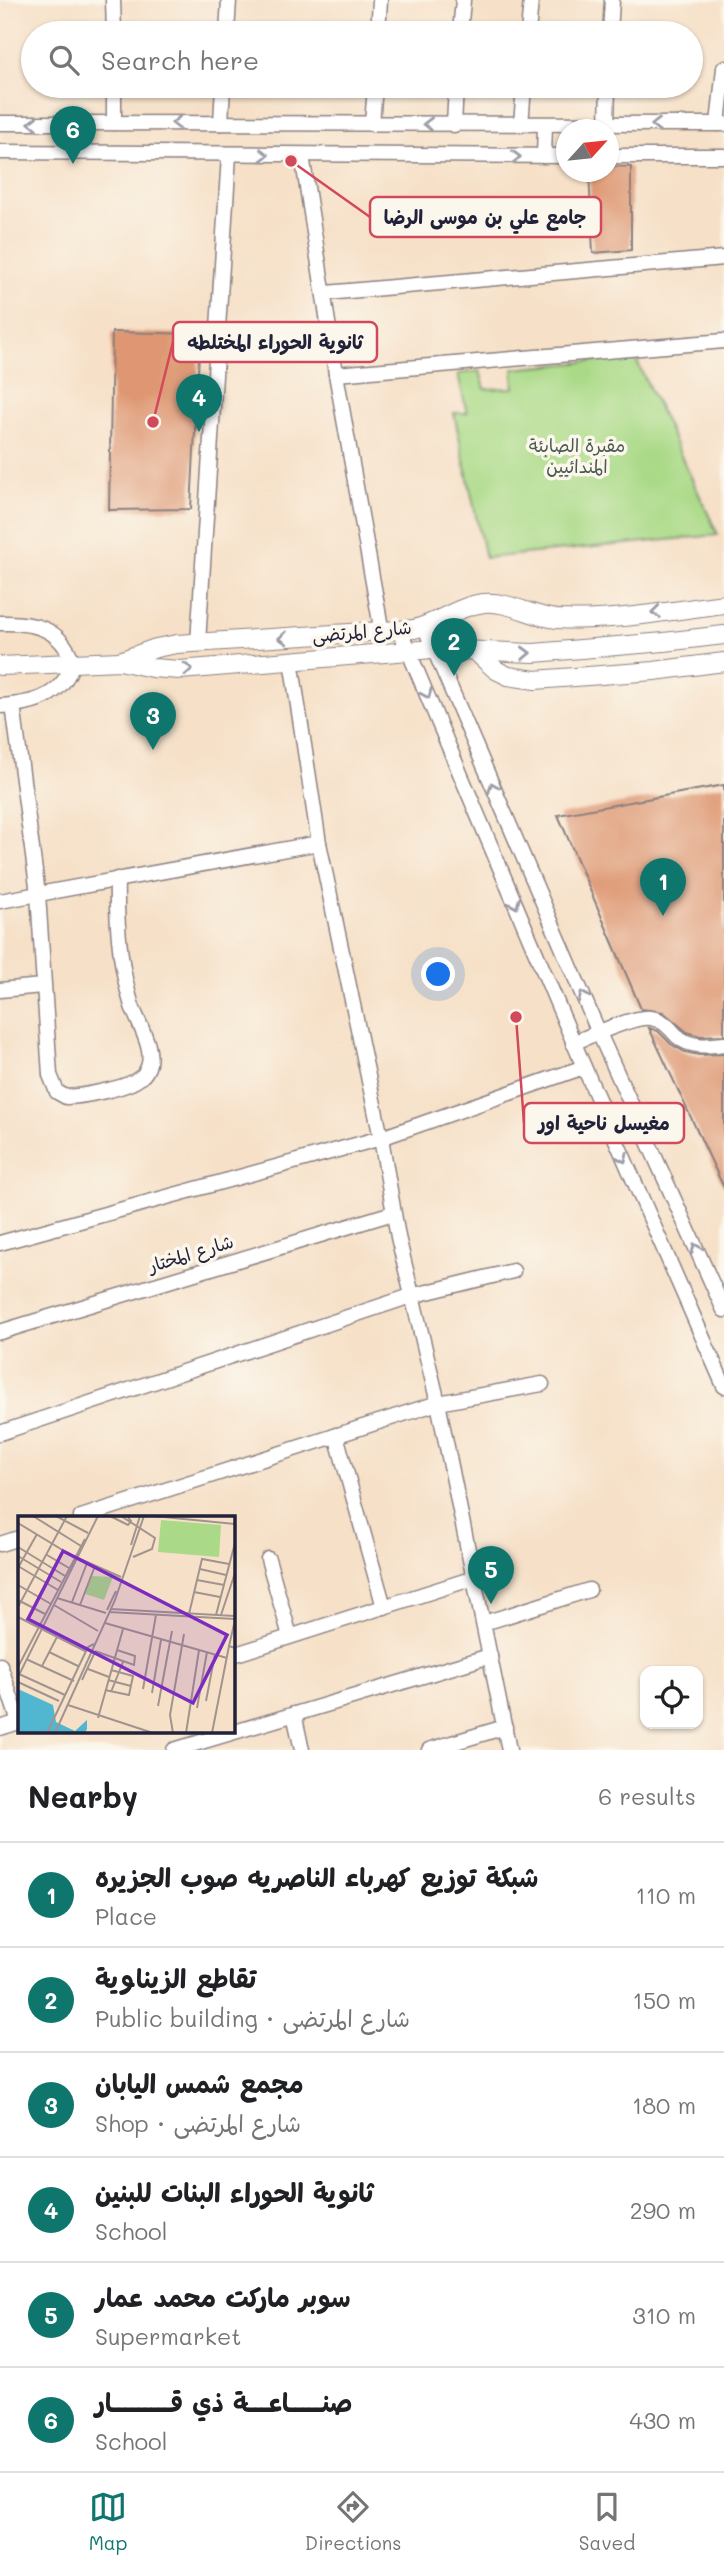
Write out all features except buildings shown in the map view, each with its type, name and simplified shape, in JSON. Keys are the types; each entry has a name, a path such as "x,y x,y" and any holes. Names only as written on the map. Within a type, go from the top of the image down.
{"main road":[{"name":"شارع المرتضى","path":"120,661 156,648 198,643 391,632 424,626 461,609 484,603 508,605 538,616 563,619 635,615 724,604"},
{"name":"شارع المرتضى","path":"0,666 120,661 173,670 433,649 534,653 724,635"},
{"path":"475,651 496,670 508,676 535,680 654,671 724,662"}],"street":[{"path":"113,0 114,21"},
{"path":"228,21 229,0"},
{"path":"379,21 380,0"},
{"path":"461,21 463,0"},
{"path":"529,21 531,0"},
{"path":"611,21 612,0"},
{"path":"619,125 721,124 724,68"},
{"path":"114,98 114,123"},
{"path":"221,123 222,98"},
{"path":"372,124 374,98"},
{"path":"454,125 455,98"},
{"path":"521,125 523,98"},
{"path":"607,119 608,98"},
{"path":"0,123 556,125"},
{"path":"544,156 545,125"},
{"path":"0,152 556,156"},
{"path":"198,643 229,155"},
{"path":"302,155 326,293 336,374 391,632 409,651 573,1043 724,1386"},
{"path":"619,156 724,156 724,167"},
{"path":"326,293 724,258"},
{"path":"336,374 724,341"},
{"path":"0,623 32,624 50,631 64,644 73,662 66,679 54,692 38,700 7,706 38,894 50,1075 57,1092 71,1097 132,1083 144,1074 150,1060 121,961 117,879"},
{"path":"424,626 598,1033 724,1310"},
{"path":"291,660 319,843 381,1138 393,1213 438,1403 509,1750"},
{"path":"0,901 319,843"},
{"path":"0,990 42,986"},
{"path":"573,1043 650,1017 663,1022 676,1036 688,1043 703,1046 724,1044"},
{"path":"0,1243 381,1138 584,1067"},
{"name":"شارع المختار","path":"0,1332 393,1213"},
{"path":"0,1433 411,1296 513,1270"},
{"path":"84,1516 438,1403 542,1384"},
{"path":"336,1435 384,1607"},
{"path":"0,1544 18,1538"},
{"path":"268,1559 290,1636"},
{"path":"234,1655 474,1578"},
{"path":"484,1623 589,1590"},
{"path":"174,1750 490,1656"},
{"path":"0,1665 18,1719"},
{"path":"294,1714 302,1750"},
{"path":"0,1728 18,1722"},
{"path":"429,1750 505,1727"}],"green space":[{"name":"مقبرة الصابئة المندائيين","path":"635,357 718,535 485,558 454,413 467,413 458,374 480,371 485,389 514,388 513,369"}],"place":[{"name":"جامع علي بن موسى الرضا","path":"291,161"},
{"name":"صنـــــاعـــة ذي قـــــــــار","path":"73,164"},
{"name":"ثانوية الحوراء المختلطه","path":"153,422"},
{"name":"ثانوية الحوراء البنات للبنين","path":"199,432"},
{"name":"تقاطع الزيناوية","path":"454,676"},
{"name":"مجمع شمس اليابان","path":"153,750"},
{"name":"شبكة توزيع كهرباء الناصريه صوب الجزيره","path":"663,916"},
{"name":"مغيسل ناحية اور","path":"516,1017"},
{"name":"سوبر ماركت محمد عمار","path":"491,1604"}]}
